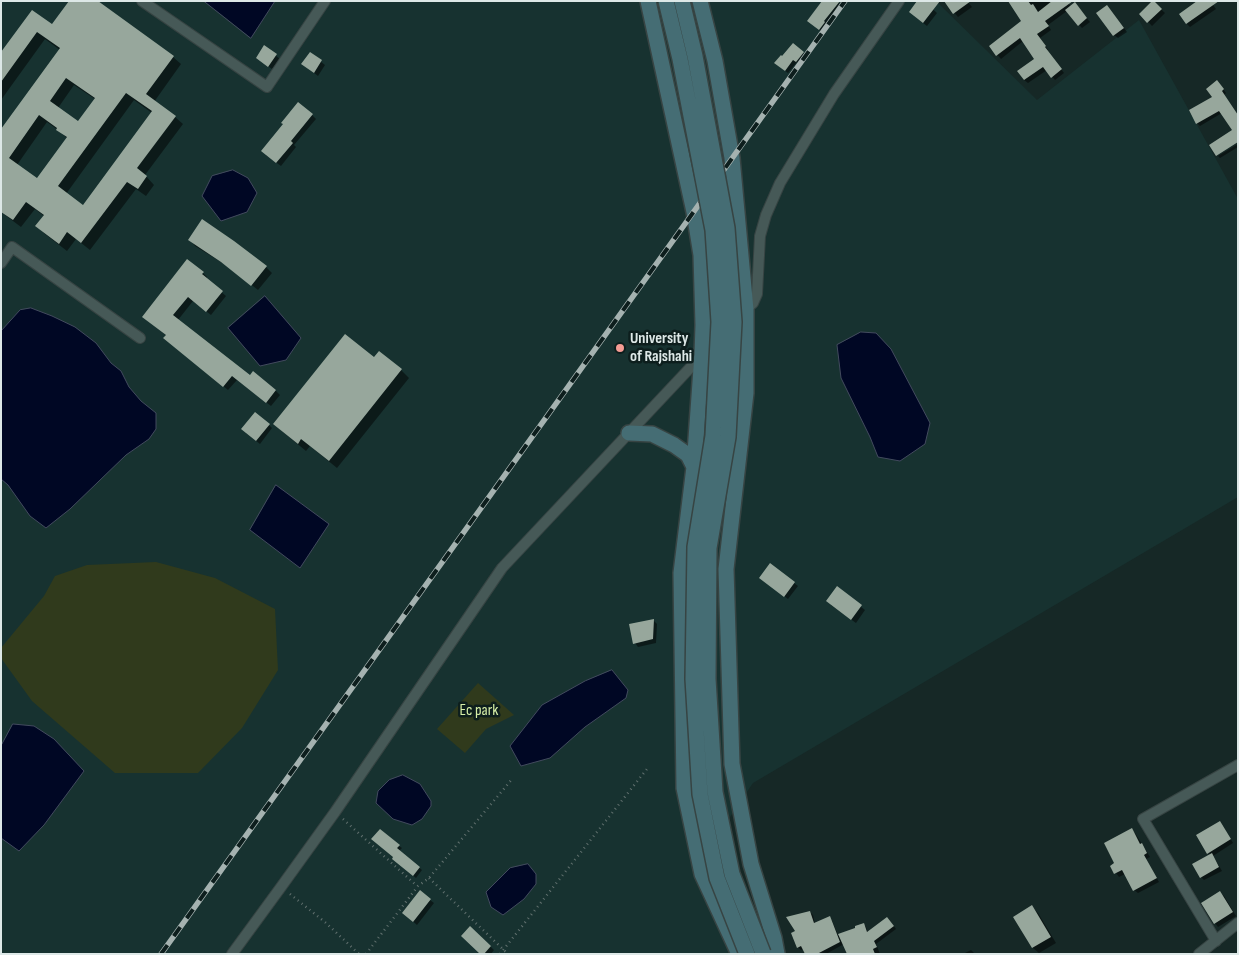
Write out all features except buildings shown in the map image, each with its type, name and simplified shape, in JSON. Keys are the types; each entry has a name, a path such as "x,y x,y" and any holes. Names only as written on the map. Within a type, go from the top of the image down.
{"main road":[{"path":"648,1 694,212 701,255 702,354 694,466 681,573 684,788 702,874 739,954"},
{"path":"666,1 680,60 713,230 719,322 713,436 695,547 693,680 700,794 717,878 747,954"},
{"path":"682,1 695,56 727,228 734,322 728,437 709,548 708,679 715,792 732,874 768,954"},
{"path":"700,1 715,61 732,158 746,310 746,393 726,569 732,764 751,864 774,938 768,954"},
{"path":"629,433 652,434 674,445 688,455 694,466"}],"street":[{"path":"142,1 267,87 325,1"},
{"path":"232,954 335,812 502,568 702,354 753,303 757,294 760,236 766,215 780,183 834,94 899,1"},
{"path":"1,263 12,248 140,338"},
{"path":"1216,941 1143,819 1238,765"},
{"path":"1199,954 1238,923"}],"path":[{"path":"500,954 647,770"},
{"path":"366,954 418,886 429,878 513,778"},
{"path":"335,812 418,886"},
{"path":"429,878 508,954"},
{"path":"281,887 326,923 358,954"}],"shaded area":[{"name":"University of Rajshahi","path":"1,1 936,1 1037,100 1139,20 1238,199 1238,497 753,783 695,869 731,954 1,954"}],"green space":[{"path":"156,562 215,578 275,609 278,670 242,728 198,773 115,773 32,701 1,658 1,648 44,596 55,576 87,565"},
{"name":"Ec park","path":"478,683 514,715 486,729 465,753 437,729"}],"water":[{"path":"204,1 275,1 251,38"},
{"path":"233,170 248,178 257,193 247,212 221,221 202,196 212,176"},
{"path":"265,296 301,338 286,360 260,366 228,328"},
{"path":"31,308 75,327 96,343 111,363 121,371 129,387 141,401 156,413 156,429 149,439 126,455 70,509 46,528 30,516 8,485 1,479 1,331 20,310"},
{"path":"861,332 876,333 891,349 930,423 925,444 900,461 878,457 841,378 837,345"},
{"path":"276,485 329,524 300,568 250,530"},
{"path":"612,670 628,690 626,698 585,727 550,758 521,766 510,746 542,705 585,681"},
{"path":"13,724 34,726 54,739 84,771 44,825 19,851 1,838 1,746"},
{"path":"403,775 420,784 431,801 431,806 422,819 412,825 393,819 376,803 378,791 389,780"},
{"path":"528,864 536,874 536,884 524,899 503,915 491,907 486,892 510,868"}],"railway":[{"path":"161,954 845,1"}],"place":[{"name":"University of Rajshahi","path":"620,348"}]}
